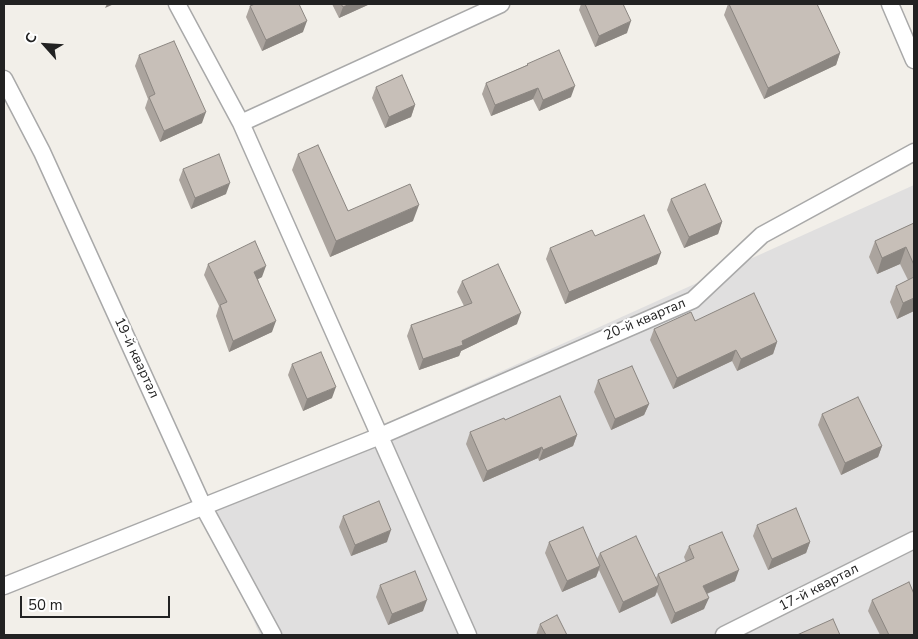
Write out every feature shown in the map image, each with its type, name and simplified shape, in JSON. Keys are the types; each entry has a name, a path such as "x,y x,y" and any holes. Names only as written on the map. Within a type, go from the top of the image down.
{"street":[{"path":"177,4 241,123 468,635"},
{"path":"241,123 501,4"},
{"path":"890,4 914,60"},
{"name":"19-й квартал","path":"4,79 42,152 203,506 272,635"},
{"name":"20-й квартал","path":"4,586 380,436 693,300 762,235 914,152"},
{"name":"17-й квартал","path":"724,635 914,540"}],"shaded area":[{"path":"914,185 914,635 260,635 203,506"}],"building":[{"path":"255,4 299,4 307,21 266,40 250,6"},
{"path":"585,4 623,4 631,21 599,36"},
{"path":"729,4 817,4 840,53 768,88"},
{"path":"174,41 206,112 164,131 149,97 155,94 139,55"},
{"path":"559,50 575,86 543,100 538,88 495,105 486,83"},
{"path":"402,75 415,105 389,117 376,87"},
{"path":"318,145 348,211 410,184 419,205 336,241 298,154"},
{"path":"219,154 230,183 195,198 183,169"},
{"path":"705,184 722,222 689,237 671,199"},
{"path":"644,215 661,253 569,292 550,248 592,230 595,236"},
{"path":"914,223 914,265 906,247 882,258 875,241"},
{"path":"255,241 266,266 254,272 276,321 233,341 220,305 227,302 208,264"},
{"path":"498,264 521,313 462,341 463,345 423,359 411,325 472,303 462,281"},
{"path":"914,277 914,298 903,303 896,286"},
{"path":"754,293 777,342 741,359 736,350 677,378 654,329 691,312 695,321"},
{"path":"321,352 336,387 307,399 292,364"},
{"path":"632,366 649,404 615,419 598,380"},
{"path":"560,396 577,435 543,450 542,447 487,471 470,432 504,418 505,420"},
{"path":"858,397 882,446 845,463 822,414"},
{"path":"379,501 391,530 355,545 343,516"},
{"path":"796,508 810,542 772,559 757,525"},
{"path":"583,527 600,566 567,581 549,542"},
{"path":"722,532 739,570 703,586 709,598 675,613 658,574 694,558 689,546"},
{"path":"636,536 659,585 623,602 600,553"},
{"path":"415,571 427,600 392,614 380,585"},
{"path":"909,582 914,594 914,635 889,635 872,600"},
{"path":"557,615 567,635 546,635 540,624"},
{"path":"833,619 840,635 797,635"}]}
